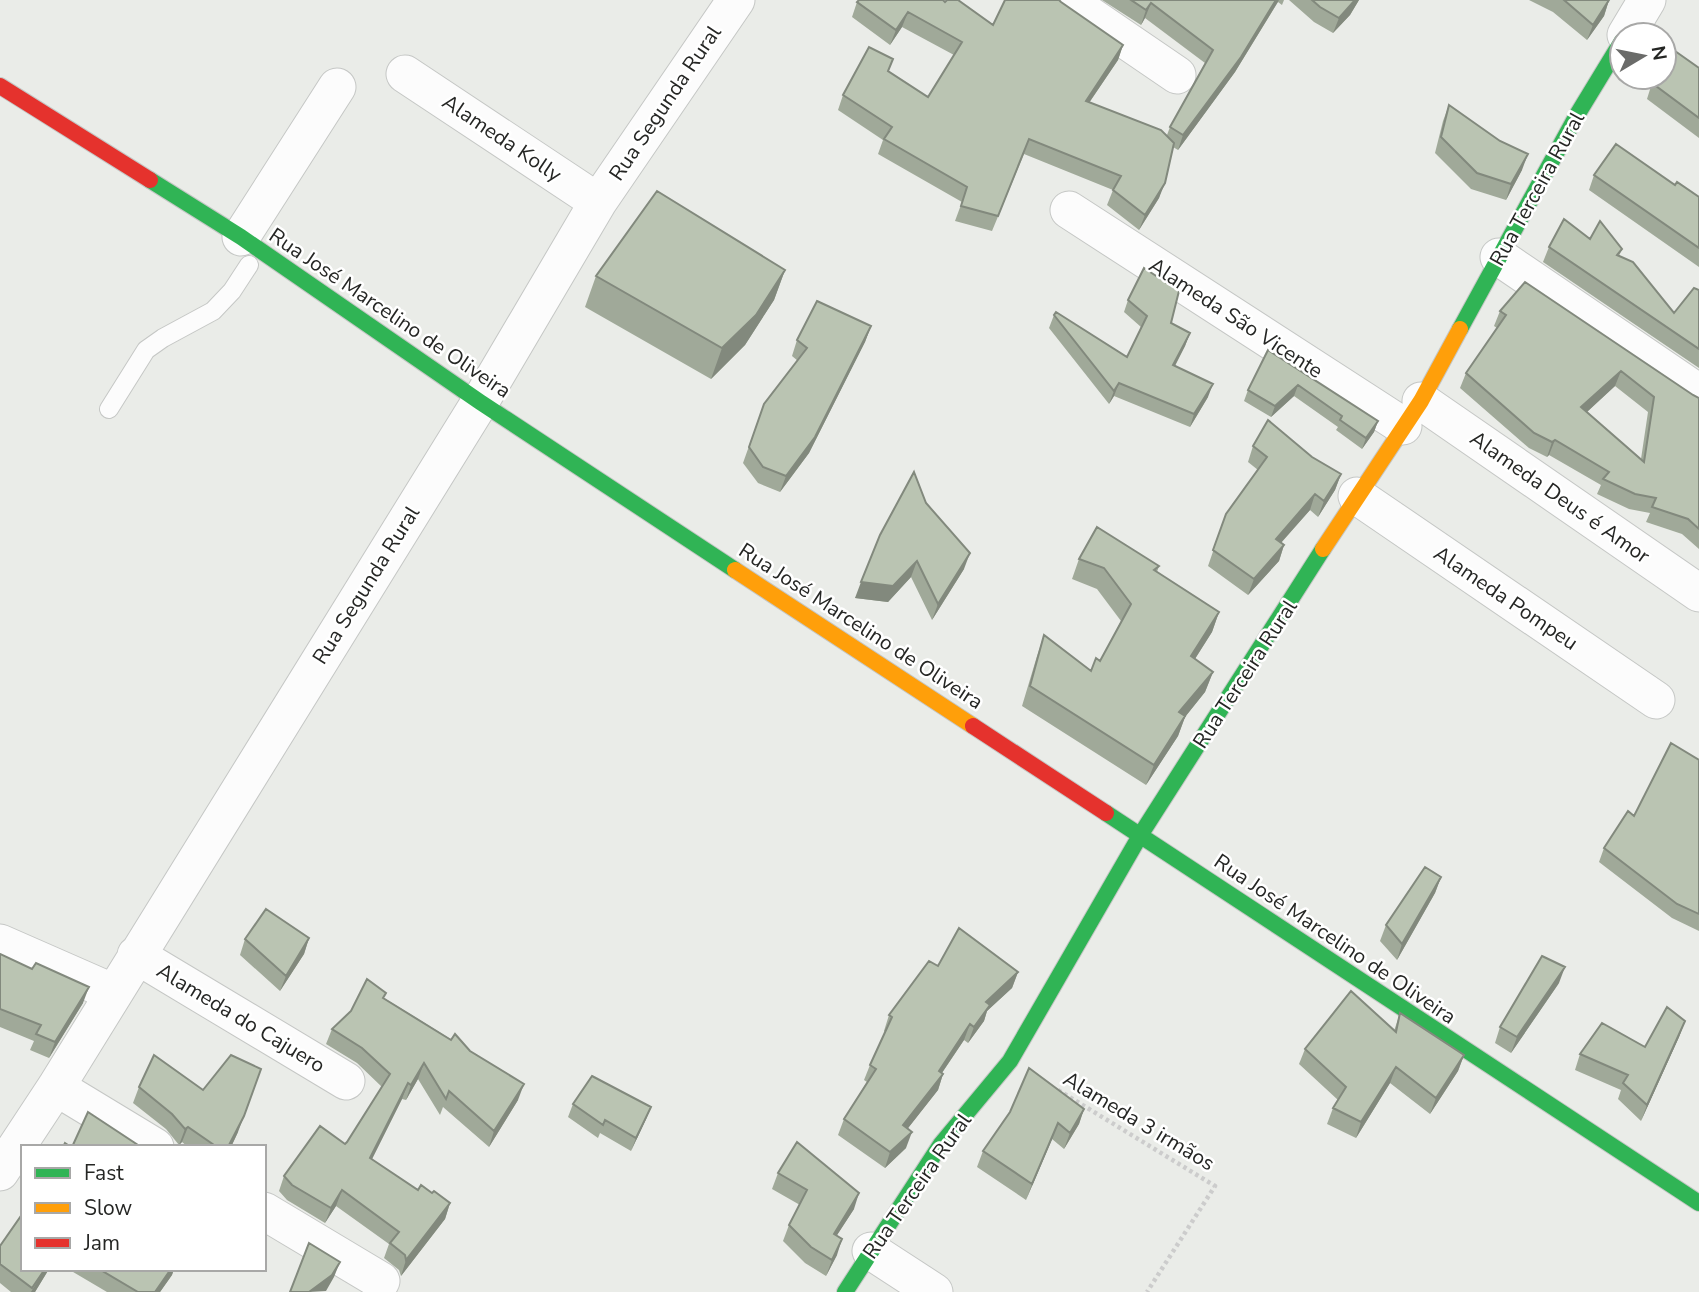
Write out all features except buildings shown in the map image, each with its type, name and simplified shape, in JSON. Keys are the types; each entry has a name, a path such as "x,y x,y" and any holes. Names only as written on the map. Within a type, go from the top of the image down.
{"street":[{"name":"Rua Segunda Rural","path":"0,1172 56,1087 480,402 598,202 736,0"},
{"path":"1067,0 1177,75"},
{"path":"1634,21 1647,0"},
{"name":"Rua Terceira Rural","path":"845,1292 941,1144 1010,1060 1142,834 1412,413 1608,64"},
{"name":"Alameda Kolly","path":"405,74 598,202"},
{"name":"Rua José Marcelino de Oliveira","path":"0,86 1142,834 1699,1203"},
{"path":"250,251 337,88"},
{"name":"Alameda São Vicente","path":"1069,210 1412,413"},
{"path":"1499,257 1699,393"},
{"name":"Alameda Deus é Amor","path":"1412,413 1699,593"},
{"name":"Alameda Pompeu","path":"1357,496 1656,700"},
{"path":"0,943 114,993"},
{"name":"Alameda do Cajuero","path":"136,955 346,1081"},
{"path":"56,1087 152,1145"},
{"path":"266,1212 381,1281"},
{"path":"871,1251 934,1292"}],"lane":[{"path":"1577,115 1594,125"},
{"path":"109,409 146,350 213,311 232,291 250,251"}],"path":[{"name":"Alameda 3 irmãos","path":"1055,1088 1215,1186 1147,1292"}],"traffic: fast":[{"path":"1460,329 1577,115 1608,64"},
{"path":"150,180 241,237 480,402 735,570"},
{"path":"845,1292 941,1144 1010,1061 1141,834 1323,549"},
{"path":"1106,813 1699,1203"}],"traffic: slow":[{"path":"1323,549 1421,401 1460,329"},
{"path":"735,570 973,726"}],"traffic: jam":[{"path":"0,86 150,180"},
{"path":"973,726 1106,813"}]}
